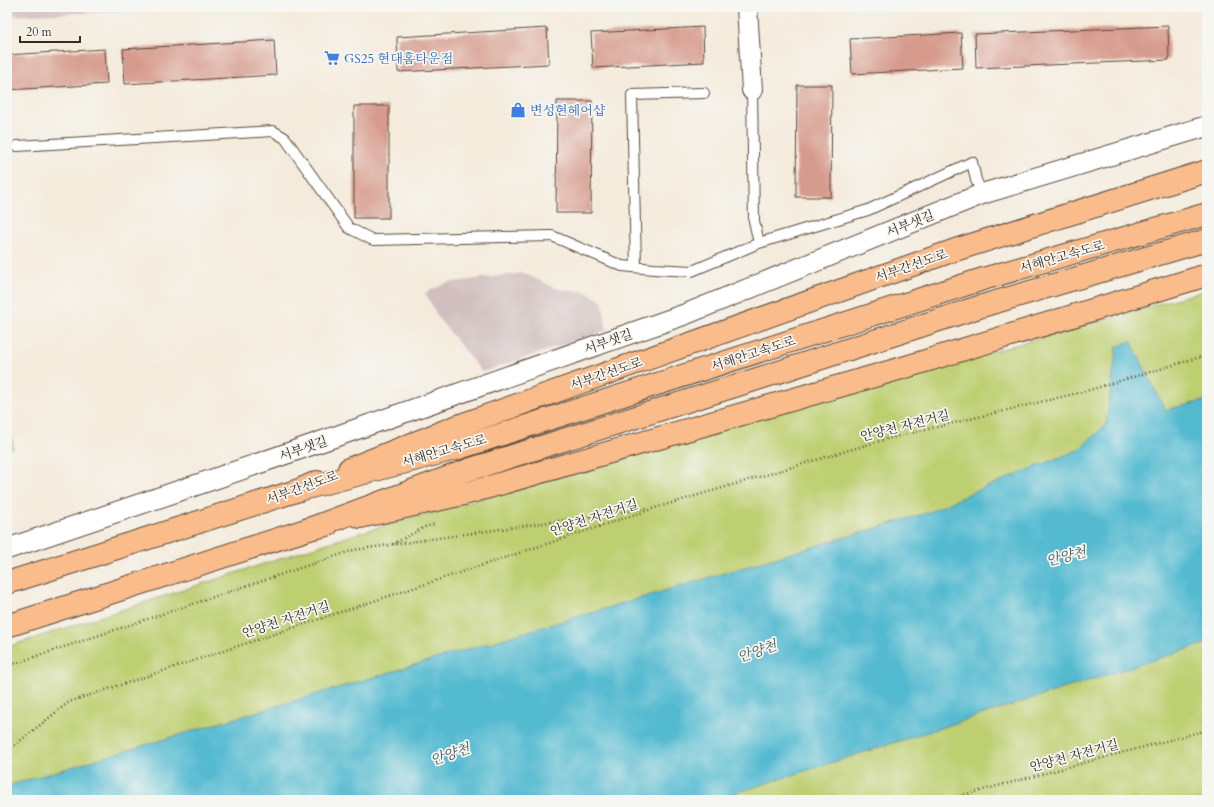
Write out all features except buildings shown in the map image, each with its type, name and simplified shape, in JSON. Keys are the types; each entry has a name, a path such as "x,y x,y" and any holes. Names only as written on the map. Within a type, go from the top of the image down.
{"highway":[{"name":"서부간선도로","path":"7,583 299,490 455,427 948,252 1207,171"},
{"name":"서해안고속도로","path":"299,490 459,448 983,279 1207,214"},
{"name":"서해안고속도로","path":"309,529 468,470 764,377 982,306 1207,240"},
{"path":"7,626 309,529 468,493 909,366 1207,275"}],"street":[{"path":"747,7 752,90"},
{"name":"서부샛길","path":"7,549 686,314 982,194 1207,126"}],"lane":[{"path":"752,90 754,221 759,243"},
{"path":"636,267 632,95 704,92"},
{"path":"17,146 273,131 285,138 349,228 374,240 552,236 622,266 692,271 759,243 868,210 972,162 976,180 982,194"}],"path":[{"name":"안양천 자전거길","path":"7,749 15,745 69,702 655,508 883,440 1086,391 1155,369 1207,355"},
{"path":"7,666 354,550 655,508"},
{"name":"안양천 자전거길","path":"945,800 1207,730"}],"shaded area":[{"path":"7,7 231,7 7,16"},
{"path":"523,273 558,289 584,291 602,301 607,330 482,372 439,319 425,293 446,283"}],"green space":[{"path":"1207,290 1207,800 7,800 7,647 359,533"},
{"path":"7,412 13,448 7,450"}],"water":[{"name":"안양천","path":"1131,341 1165,410 1207,400 1207,643 714,800 7,800 7,786 930,512 971,493 1078,450 1106,425 1117,347"}],"place":[{"name":"GS25 현대홈타운점","path":"332,58"},
{"name":"변성현헤어샵","path":"518,110"}]}
